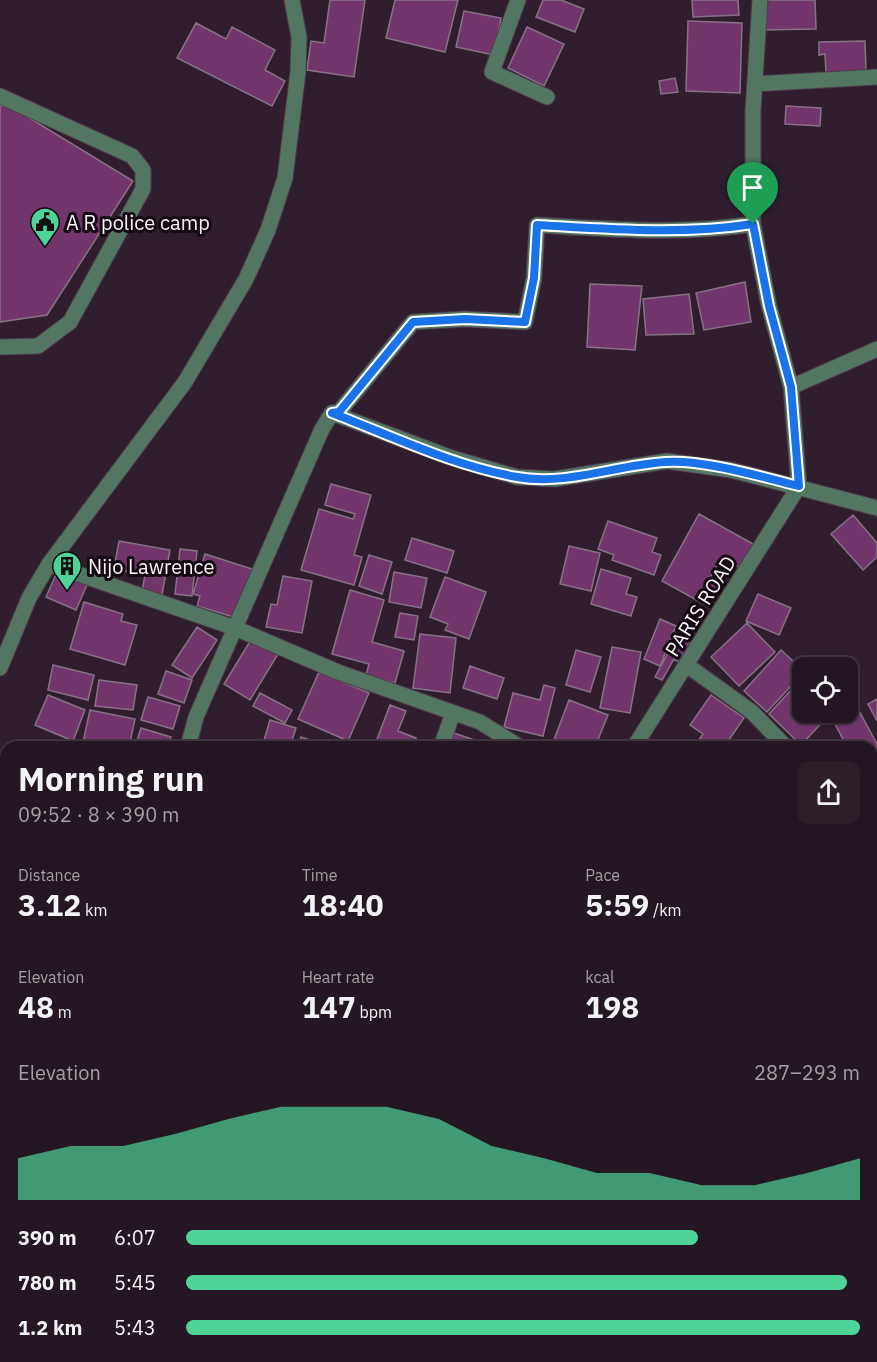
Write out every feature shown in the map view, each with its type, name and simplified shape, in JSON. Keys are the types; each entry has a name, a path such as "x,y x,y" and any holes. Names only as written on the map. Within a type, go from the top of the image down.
{"street":[{"path":"0,668 29,598 49,564 185,382 246,279 268,230 285,178 298,72 299,37 292,0"},
{"path":"518,0 492,72 547,97"},
{"path":"760,0 755,84 753,224 769,306 791,387 799,486"},
{"path":"755,84 877,76"},
{"path":"0,96 132,156 143,170 142,189 70,322 38,346 0,347"},
{"path":"190,741 196,717 322,429 332,413 339,412 413,322 465,319 525,322 534,278 537,225 657,231 719,229 753,224"},
{"path":"791,387 875,354"},
{"path":"332,413 452,458 517,477 555,479 667,461 731,470 877,508"},
{"name":"PARIS ROAD","path":"638,741 688,666 799,486"},
{"path":"49,564 235,628 338,672 480,722 510,741"},
{"path":"688,666 752,712 780,741"},
{"path":"443,741 453,713"}],"building":[{"path":"330,0 365,0 354,77 307,70 311,41 324,43"},
{"path":"395,0 458,0 445,52 386,38"},
{"path":"543,0 561,0 584,9 575,32 536,17"},
{"path":"692,0 738,0 739,15 693,17"},
{"path":"763,0 815,0 816,29 763,30"},
{"path":"464,11 501,18 494,55 456,47"},
{"path":"688,21 742,23 740,93 686,91"},
{"path":"196,23 226,39 232,27 275,50 265,70 285,81 272,106 177,58"},
{"path":"527,27 564,44 544,86 508,68"},
{"path":"865,41 866,72 826,73 825,54 819,55 819,42"},
{"path":"675,78 678,92 661,94 659,81"},
{"name":"A R police camp","path":"0,105 18,111 133,181 47,315 0,322"},
{"path":"786,106 821,108 820,126 785,124"},
{"path":"745,282 751,322 704,330 696,293"},
{"path":"590,284 642,286 635,350 587,347"},
{"path":"689,294 694,334 646,335 643,299"},
{"path":"331,484 371,495 354,555 362,557 354,585 301,570 319,509 353,519 355,514 325,505"},
{"path":"699,514 755,545 742,569 721,558 710,578 722,584 709,607 662,581"},
{"path":"853,515 877,543 877,557 863,570 831,534"},
{"path":"608,521 657,538 652,552 661,555 654,575 612,560 614,555 598,549"},
{"path":"412,538 454,551 447,573 405,560"},
{"path":"119,541 170,550 162,595 142,591 145,575 114,569"},
{"path":"569,546 600,553 591,591 560,584"},
{"path":"180,549 197,551 192,596 175,594"},
{"path":"205,554 252,569 237,618 197,606 200,596 193,594"},
{"path":"369,555 392,562 382,594 359,586"},
{"path":"601,569 631,578 626,594 637,597 631,616 591,604"},
{"name":"Nijo Lawrence","path":"57,572 87,585 76,610 46,597"},
{"path":"394,572 427,578 421,608 389,602"},
{"path":"283,576 312,581 302,633 266,627 271,604 277,605"},
{"path":"445,577 486,592 469,639 445,630 448,624 430,617"},
{"path":"350,590 384,600 372,642 404,651 395,683 366,675 369,664 332,654"},
{"path":"758,594 791,608 779,635 746,621"},
{"path":"84,602 123,614 121,621 137,625 125,665 70,649"},
{"path":"400,613 418,616 414,640 395,637"},
{"path":"660,619 676,626 660,666 644,659"},
{"path":"747,623 775,652 739,686 711,657"},
{"path":"197,627 217,640 192,678 172,665"},
{"path":"420,634 456,638 450,693 413,688"},
{"path":"677,636 696,646 686,666 674,659 662,680 655,677"},
{"path":"252,638 278,654 250,700 224,684"},
{"path":"612,647 641,652 630,713 600,708"},
{"path":"576,650 601,657 590,692 566,685"},
{"path":"781,650 792,660 792,685 767,712 744,691"},
{"path":"53,665 94,675 88,700 48,690"},
{"path":"470,666 504,678 497,699 463,688"},
{"path":"166,671 192,680 184,703 158,694"},
{"path":"319,672 369,693 348,741 298,719"},
{"path":"99,680 137,685 133,710 95,706"},
{"path":"544,685 555,688 543,736 504,727 513,693 540,700"},
{"path":"792,689 792,723 822,723 805,741 797,741 769,714"},
{"path":"260,693 292,710 285,723 253,706"},
{"path":"48,695 85,710 73,741 35,725"},
{"path":"711,695 744,718 728,741 698,741 703,734 690,725"},
{"path":"148,697 180,706 173,729 141,720"},
{"path":"877,699 877,721 868,704"},
{"path":"569,700 608,715 597,741 554,741"},
{"path":"390,705 406,711 398,731 416,738 415,741 376,741"},
{"path":"858,709 875,741 844,741 835,723 858,723"},
{"path":"90,710 135,719 130,741 83,741"},
{"path":"270,720 296,728 292,741 264,741"},
{"path":"141,728 171,737 170,741 137,741"},
{"path":"454,733 477,741 451,741"},
{"path":"301,737 313,741 300,741"}],"place":[{"name":"A R police camp","path":"45,248"},
{"name":"Nijo Lawrence","path":"67,592"}],"route":[{"path":"753,224 769,306 791,387 799,486 731,470 667,461 555,479 517,477 452,458 332,413 339,412 413,322 465,319 525,322 534,278 537,225 657,231 719,229 753,224"}]}
